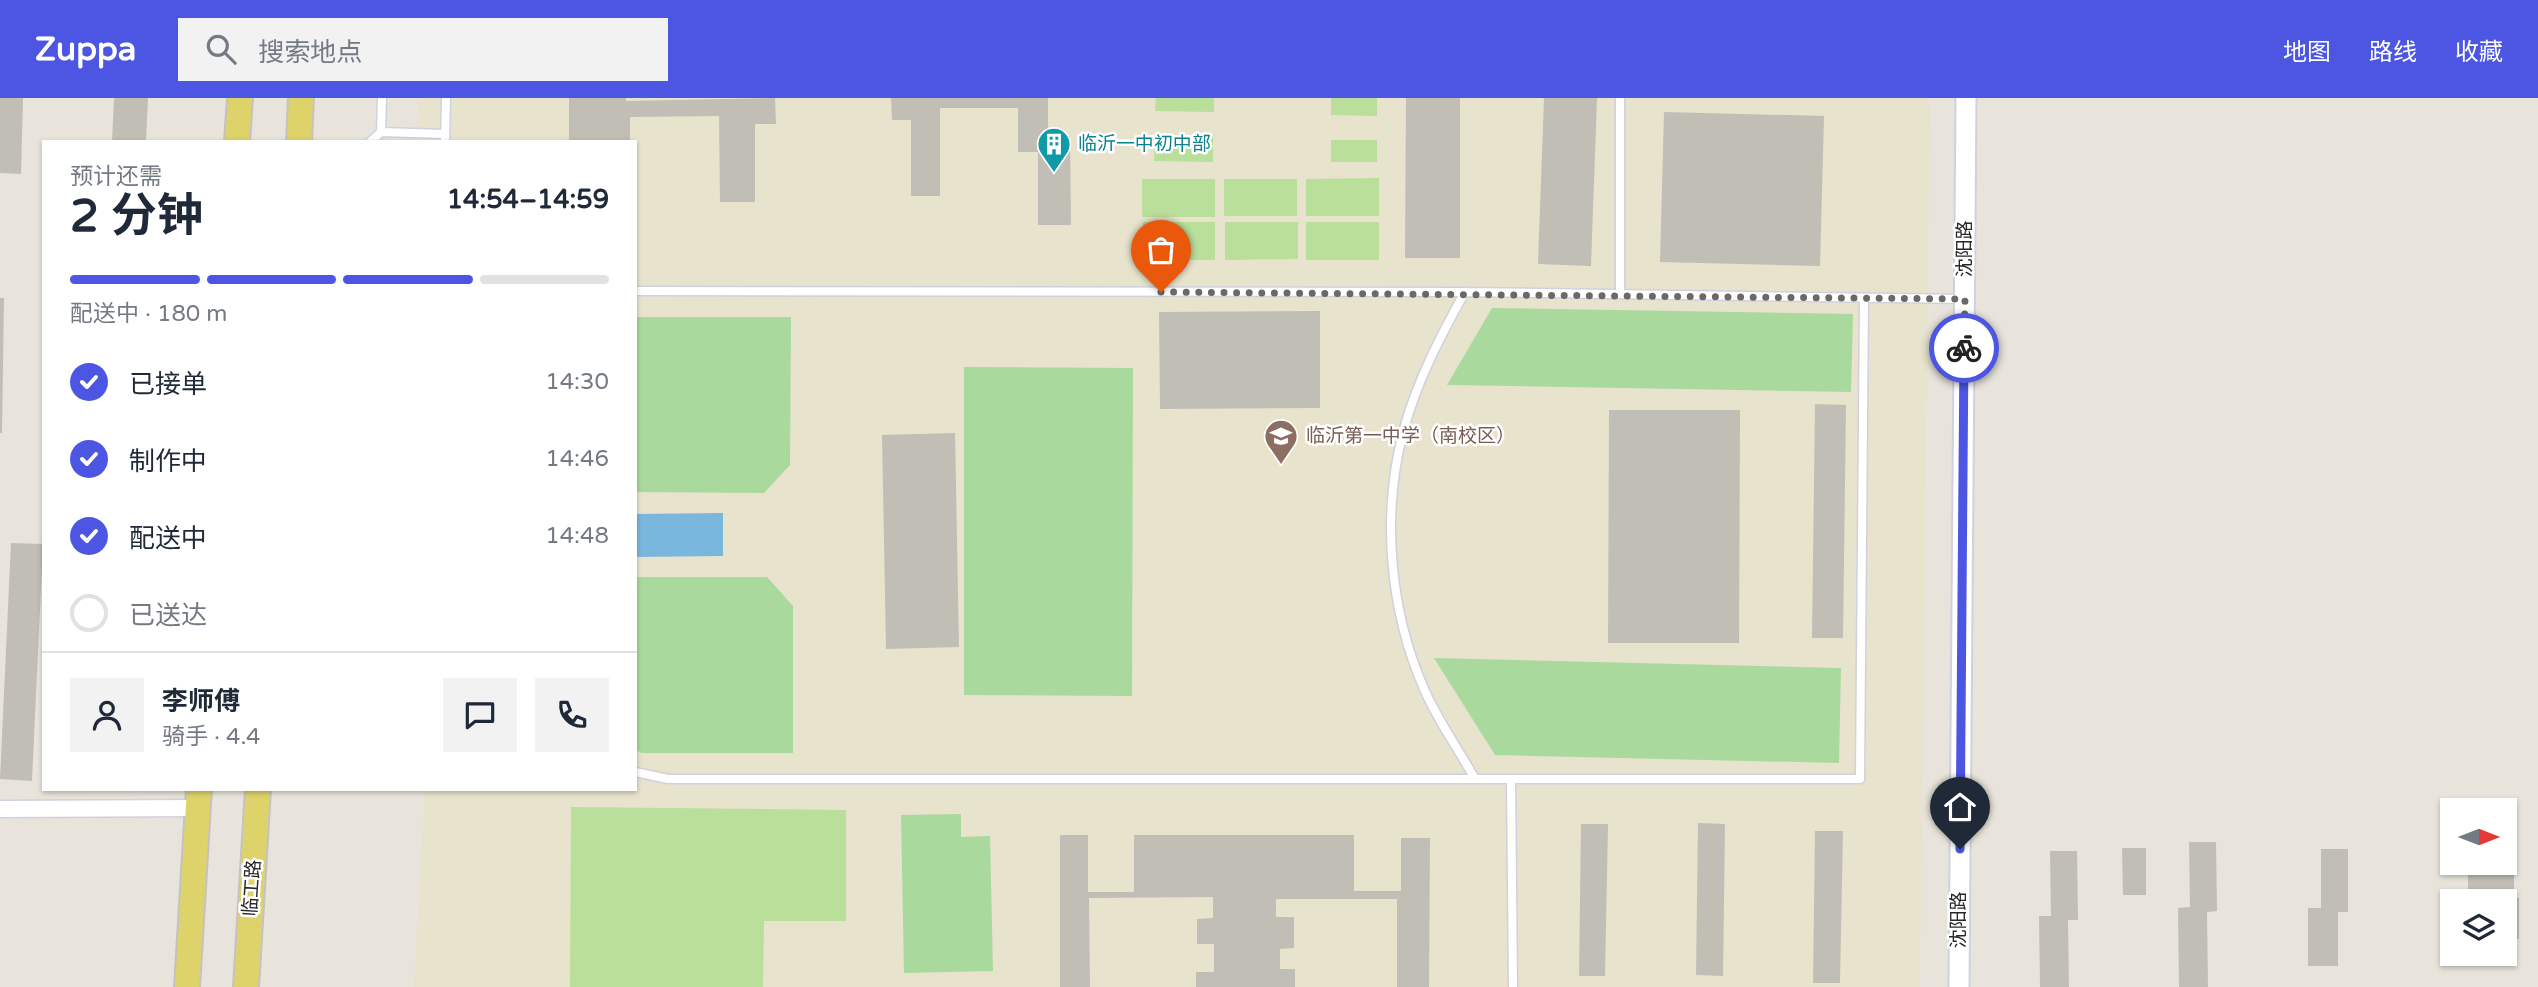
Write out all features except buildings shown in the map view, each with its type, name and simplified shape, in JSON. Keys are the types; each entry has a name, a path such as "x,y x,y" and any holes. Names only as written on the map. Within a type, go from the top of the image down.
{"main road":[{"path":"237,140 240,98"},
{"path":"299,140 301,98"},
{"name":"临工路","path":"246,987 258,791"},
{"path":"187,987 198,798"}],"street":[{"name":"沈阳路","path":"1959,987 1966,98"},
{"path":"0,809 198,798"}],"lane":[{"path":"372,140 381,132 382,98"},
{"path":"381,132 445,138 446,98"},
{"path":"1620,98 1620,295"},
{"path":"637,290 1465,292 1965,299"},
{"path":"1465,292 1439,339 1404,429 1391,508 1395,599 1424,691 1475,779"},
{"path":"637,772 668,779 1860,779 1864,298"},
{"path":"1511,779 1513,987"}],"shaded area":[{"name":"临沂第一中学（南校区）","path":"418,98 1930,98 1920,987 414,987 425,791 637,791 637,140 417,140"}],"green space":[{"path":"1156,98 1214,98 1214,112 1155,111"},
{"path":"1331,98 1377,98 1377,116 1331,115"},
{"path":"1155,134 1213,136 1213,162 1154,161"},
{"path":"1331,140 1377,140 1377,162 1331,162"},
{"path":"1379,178 1379,216 1306,216 1306,179"},
{"path":"1142,179 1215,179 1215,217 1142,217"},
{"path":"1224,179 1297,179 1297,216 1224,216"},
{"path":"1143,222 1215,222 1215,260 1143,260"},
{"path":"1225,222 1298,222 1298,259 1225,260"},
{"path":"1306,222 1379,222 1379,260 1306,260"},
{"path":"1492,308 1853,314 1851,392 1447,385"},
{"path":"791,317 790,465 764,493 637,492 637,318"},
{"path":"964,367 1133,368 1132,696 964,695"},
{"path":"637,577 767,577 793,606 793,753 637,751"},
{"path":"1434,658 1841,668 1839,763 1495,755"},
{"path":"571,807 846,810 846,921 764,921 763,987 570,987"},
{"path":"961,814 961,837 990,836 993,971 904,973 901,815"}],"water":[{"path":"723,513 723,556 637,557 637,514"}],"way so far":[{"path":"1161,292 1465,292 1965,299 1964,348"}],"place":[{"name":"临沂一中初中部","path":"1054,174"},
{"name":"临沂第一中学（南校区）","path":"1281,466"}],"route":[{"path":"1960,849 1964,348"}]}
